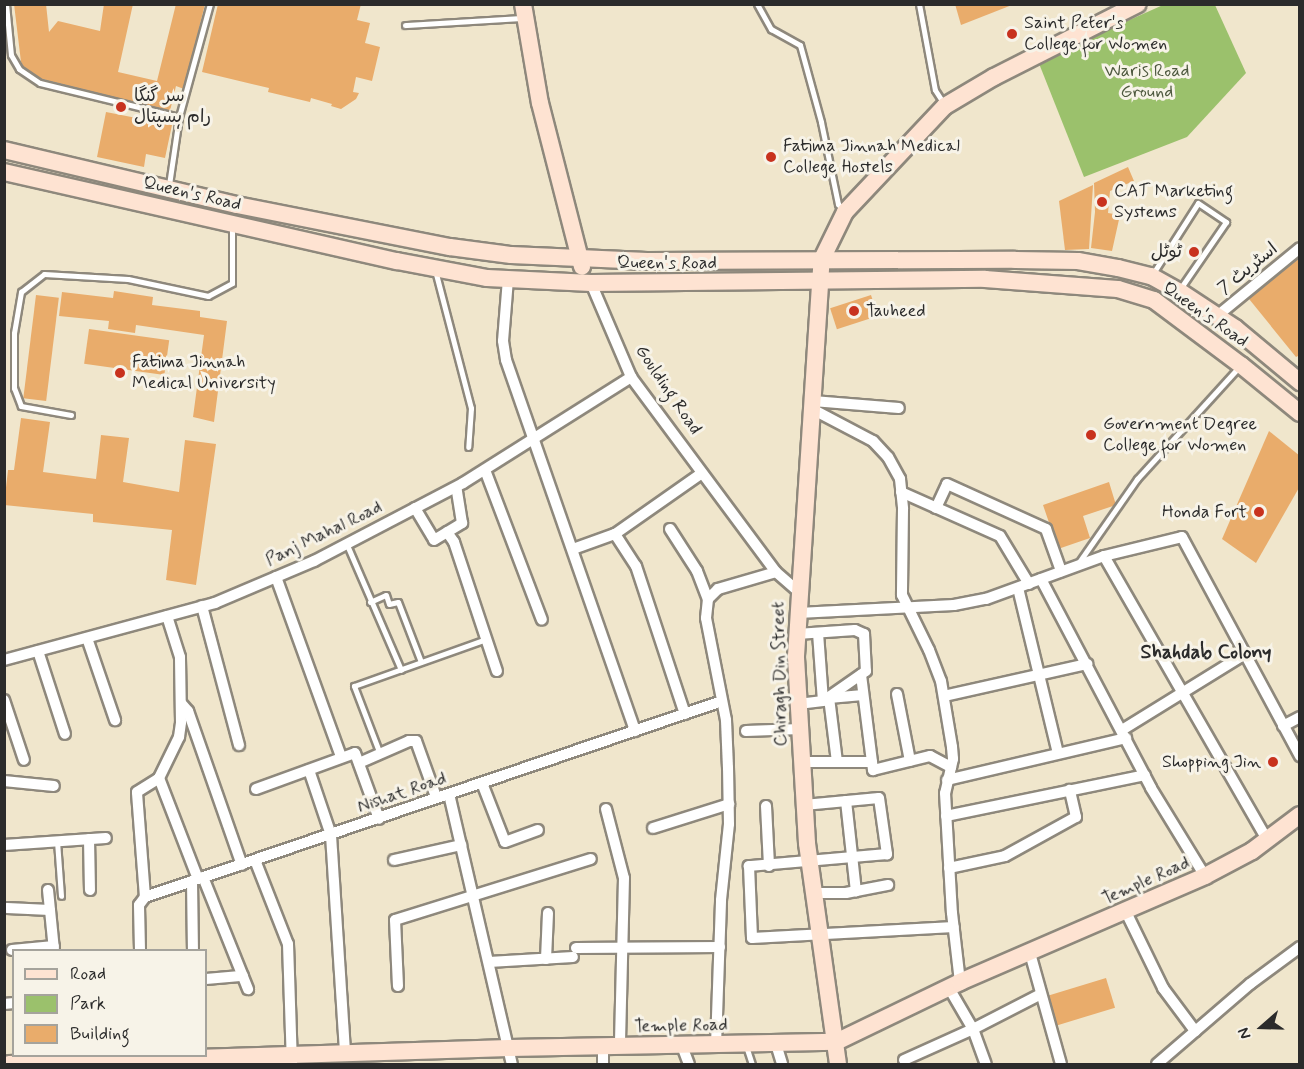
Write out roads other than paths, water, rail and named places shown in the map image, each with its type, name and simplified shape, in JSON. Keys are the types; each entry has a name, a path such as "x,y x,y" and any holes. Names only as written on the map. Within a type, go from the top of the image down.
{"street":[{"path":"822,259 845,212 945,106 994,76 1138,4"},
{"name":"Goulding Road","path":"524,11 540,103 578,259 591,283 632,377 776,572 799,592"},
{"name":"Queen's Road","path":"4,150 168,189 450,247 511,255 647,261 822,259 1078,261 1151,276 1179,291 1217,316 1299,382"},
{"name":"Queen's Road","path":"4,172 434,268 508,279 591,283 984,279 1118,289 1154,300 1241,365 1299,413"},
{"name":"اسٹریٹ 7","path":"1217,316 1299,248"},
{"name":"Chiragh Din Street","path":"822,259 799,592 798,704 810,863 838,1065"},
{"path":"508,279 503,341 506,360 635,731"},
{"name":"Panj Mahal Road","path":"4,660 202,606 276,577 456,487 632,377"},
{"path":"812,405 899,408"},
{"path":"812,405 873,441 888,457 900,479 903,542 900,577 902,595 929,650 944,696 952,747 951,767 947,780 946,816 954,927 955,985 986,1065"},
{"path":"485,470 542,620"},
{"path":"573,549 615,534 702,473"},
{"path":"936,508 946,484 1046,529 1061,571"},
{"path":"415,508 434,540 462,524 456,487"},
{"path":"901,492 1000,536 1024,586 1039,675 1059,753"},
{"path":"670,529 697,571 708,599 706,618 726,720 729,804 716,1045"},
{"path":"447,532 454,542 497,671"},
{"path":"615,534 636,566 685,714"},
{"path":"798,613 986,600 1104,556 1182,537 1299,756"},
{"path":"1104,556 1266,840"},
{"path":"708,599 718,589 776,572"},
{"path":"276,577 341,757"},
{"path":"1041,579 1144,775 1205,876"},
{"path":"202,606 238,745"},
{"path":"140,949 139,904 144,897 137,792 159,778 179,738 180,657 167,616"},
{"path":"797,634 855,630 864,634 867,671 826,700"},
{"path":"818,633 826,700 837,762"},
{"path":"87,638 115,720"},
{"path":"38,651 65,734"},
{"path":"947,780 1059,753 1124,734 1245,654"},
{"path":"944,696 1087,664"},
{"path":"861,675 873,770 930,756 951,767"},
{"path":"897,694 910,761"},
{"path":"798,704 863,695"},
{"path":"4,700 24,760"},
{"name":"Nishat Road","path":"144,897 722,702"},
{"path":"181,703 188,711 242,865"},
{"path":"1283,726 1299,717"},
{"path":"746,731 800,729"},
{"path":"359,763 409,741 416,741 436,797"},
{"path":"256,789 355,753 379,819"},
{"path":"801,762 872,762"},
{"path":"309,770 331,835 345,1053"},
{"path":"946,816 1144,775"},
{"path":"159,778 198,879 248,989"},
{"path":"4,781 54,786"},
{"path":"482,783 505,842 538,830"},
{"path":"949,868 1005,856 1076,817 1070,790"},
{"path":"449,794 512,1065"},
{"path":"804,805 879,798 887,854 810,863 749,866 752,938 954,927"},
{"path":"846,801 856,891"},
{"path":"653,828 729,804"},
{"path":"766,806 769,866"},
{"path":"606,809 624,878 620,1046"},
{"name":"Temple Road","path":"9,1065 66,1059 128,1062 147,1057 164,1061 292,1059 345,1053 836,1042 955,985 1205,876 1252,851 1299,816"},
{"path":"4,845 106,837"},
{"path":"89,839 90,890"},
{"path":"394,860 461,844"},
{"path":"398,986 394,920 591,859"},
{"path":"255,860 288,944 292,1059"},
{"path":"193,949 198,879"},
{"path":"814,893 856,891 888,885"},
{"path":"33,949 54,948 48,890"},
{"path":"7,908 50,910"},
{"path":"1125,912 1163,988 1195,1031"},
{"path":"546,959 548,913"},
{"path":"489,962 546,959 574,953 622,948 720,947"},
{"path":"1157,1065 1195,1031 1299,947"},
{"path":"1030,953 1061,1065"},
{"path":"207,979 243,976"},
{"path":"904,1060 973,1029 1041,994"},
{"path":"776,1044 782,1065"},
{"path":"682,1046 688,1065"},
{"path":"603,1047 603,1065"}],"lane":[{"path":"6,4 11,56 19,69 40,83 179,117"},
{"path":"168,189 179,117 210,4"},
{"path":"757,4 771,28 800,45 821,122 838,204 845,212"},
{"path":"920,4 935,90 945,106"},
{"path":"405,25 524,11"},
{"path":"1151,276 1198,203 1226,222 1179,291"},
{"path":"71,415 21,406 14,388 14,333 21,292 44,274 128,279 208,296 232,283 232,223"},
{"path":"434,268 471,408 468,447"},
{"path":"1076,566 1137,479 1241,365"},
{"path":"346,543 370,602 389,637 401,670"},
{"path":"370,602 386,595 389,604 398,602 421,662"},
{"path":"380,754 354,686 486,639"},
{"path":"57,841 62,896"},
{"path":"745,1044 752,1065"}],"place":[{"name":"Saint Peter's College for Women","path":"1012,34"},
{"name":"سر گنگا رام ہسپتال","path":"121,107"},
{"name":"Fatima Jinnah Medical College Hostels","path":"771,157"},
{"name":"CAT Marketing Systems","path":"1102,202"},
{"name":"ٹوٹل","path":"1194,252"},
{"name":"Tauheed","path":"854,311"},
{"name":"Fatima Jinnah Medical University","path":"120,373"},
{"name":"Government Degree College for Women","path":"1091,435"},
{"name":"Honda Fort","path":"1259,512"},
{"name":"Shopping Jin","path":"1273,762"}],"district":[{"name":"Shahdab Colony","path":"1206,652"}],"park label":[{"name":"Waris Road Ground","path":"1147,82"}]}
